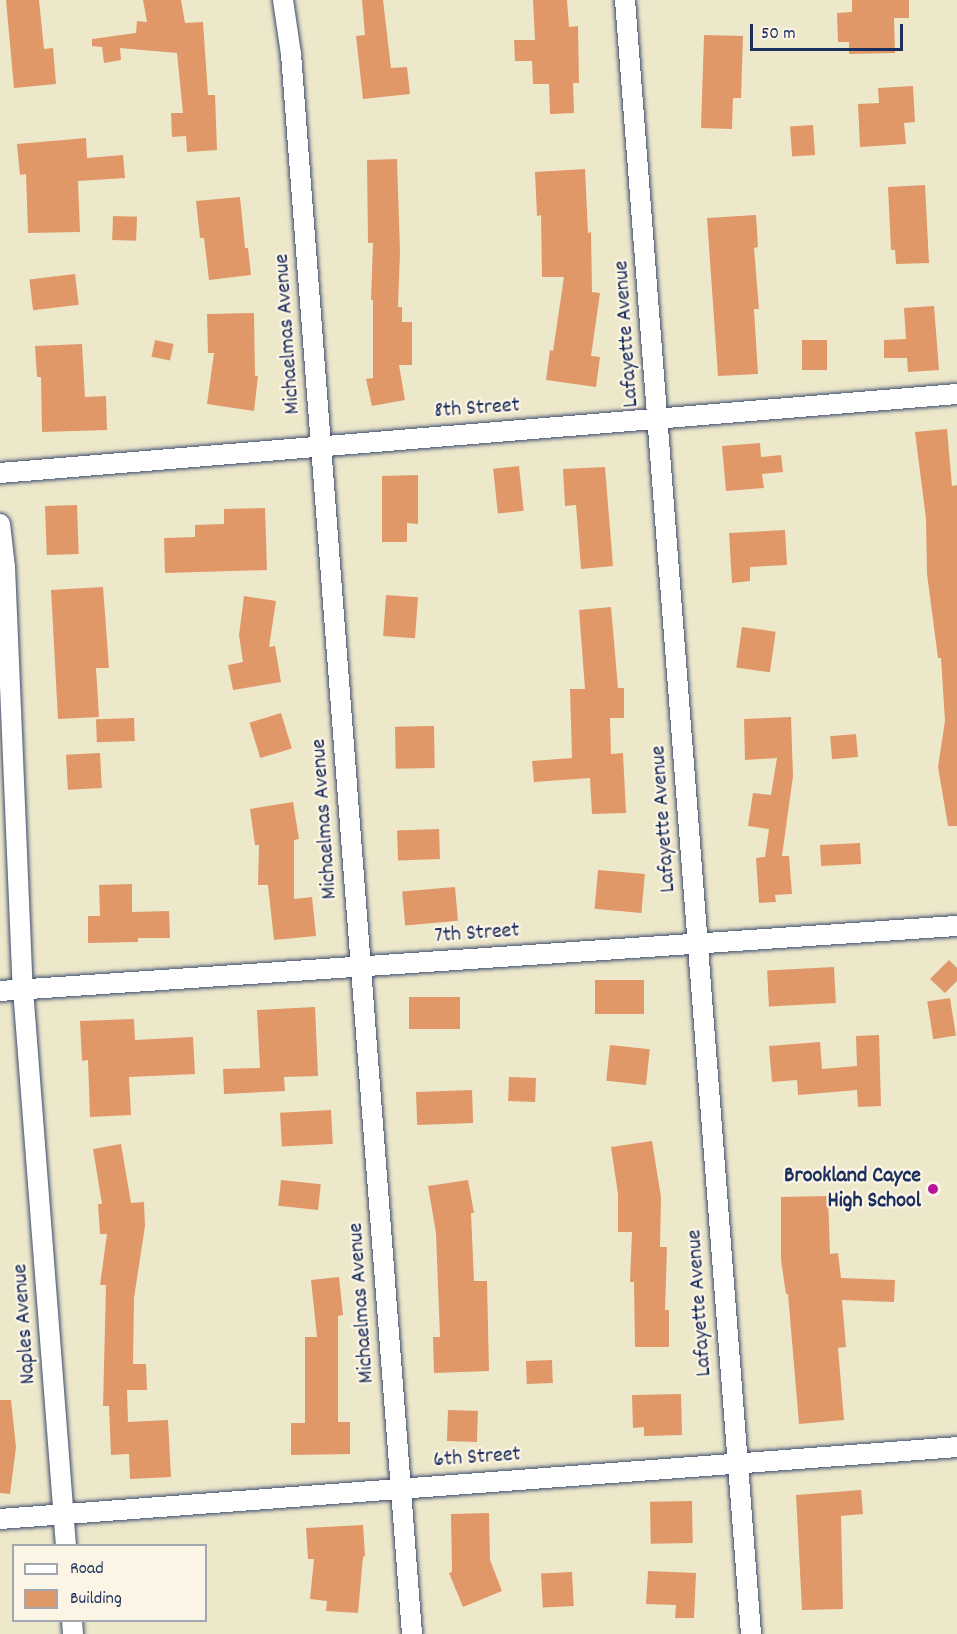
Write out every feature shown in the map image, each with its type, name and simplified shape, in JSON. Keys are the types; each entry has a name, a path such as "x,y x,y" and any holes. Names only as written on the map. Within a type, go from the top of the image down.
{"street":[{"name":"Michaelmas Avenue","path":"283,0 291,54 412,1634"},
{"name":"Lafayette Avenue","path":"626,0 736,1463 751,1634"},
{"name":"8th Street","path":"0,473 957,394"},
{"name":"Naples Avenue","path":"0,524 5,567 23,989 66,1544"},
{"name":"7th Street","path":"0,991 957,926"},
{"name":"6th Street","path":"0,1519 957,1447"}],"building":[{"path":"6,0 39,0 44,49 53,48 56,84 14,88"},
{"path":"143,0 181,0 185,23 203,22 208,95 215,95 217,150 187,152 186,136 172,137 171,113 183,113 177,53 120,48 121,60 104,63 102,47 92,46 92,39 136,33 137,21 147,22"},
{"path":"362,0 383,0 391,68 407,67 410,94 363,99 356,36 365,35"},
{"path":"533,0 567,0 569,27 578,26 579,83 573,83 574,113 550,114 549,84 533,84 532,61 515,61 514,40 535,40"},
{"path":"852,0 909,0 909,18 894,18 895,53 849,54 849,42 838,42 837,13 852,12"},
{"path":"704,35 743,36 741,98 733,98 732,129 701,128"},
{"path":"913,86 915,122 904,123 906,144 860,147 858,104 879,103 878,88"},
{"path":"813,125 815,155 792,157 790,127"},
{"path":"86,138 87,158 123,155 125,178 78,181 80,232 28,233 26,174 20,175 17,144"},
{"path":"397,159 400,252 398,307 402,307 402,322 412,322 412,365 399,365 405,400 372,406 366,379 373,378 373,300 371,300 373,243 368,243 367,160"},
{"path":"585,169 588,233 591,232 592,292 600,293 591,356 600,357 596,387 546,380 550,350 553,351 564,277 542,277 541,215 537,216 535,172"},
{"path":"925,185 929,263 896,264 895,250 891,250 888,187"},
{"path":"240,197 245,248 248,248 251,275 209,280 204,238 200,238 196,201"},
{"path":"756,215 758,247 754,248 759,309 754,309 758,374 718,376 707,218"},
{"path":"113,216 137,217 136,241 112,240"},
{"path":"75,274 79,305 33,310 29,280"},
{"path":"934,306 939,370 908,372 907,358 884,358 884,340 906,339 904,308"},
{"path":"254,313 255,376 258,376 254,411 207,404 214,353 208,353 207,314"},
{"path":"155,340 174,344 170,361 151,357"},
{"path":"802,340 827,340 827,370 802,370"},
{"path":"82,344 85,397 106,396 107,430 42,432 41,377 37,377 35,346"},
{"path":"947,429 952,486 957,485 957,826 948,826 938,767 945,721 941,658 938,658 927,574 926,519 915,432"},
{"path":"760,443 761,457 781,455 783,472 762,474 764,488 726,491 722,446"},
{"path":"519,466 524,511 498,513 493,469"},
{"path":"605,467 613,566 581,569 576,505 565,506 563,469"},
{"path":"418,475 418,524 407,523 407,542 382,542 382,476"},
{"path":"77,505 79,554 47,555 45,506"},
{"path":"265,508 267,570 165,573 164,538 195,537 195,525 224,524 224,509"},
{"path":"785,530 787,565 750,567 750,581 732,583 729,533"},
{"path":"103,587 109,668 96,668 99,717 58,719 51,590"},
{"path":"386,595 418,597 415,638 383,636"},
{"path":"244,596 276,601 269,647 275,646 281,682 233,690 228,665 243,662 239,635"},
{"path":"611,607 618,688 624,688 624,718 610,718 611,754 623,753 626,813 592,814 590,778 534,782 532,761 572,758 570,689 585,689 579,610"},
{"path":"742,627 776,632 770,672 736,668"},
{"path":"281,713 292,748 260,758 249,723"},
{"path":"791,717 793,776 782,856 789,856 792,894 775,895 776,902 759,903 756,858 765,857 769,829 748,826 753,793 771,795 777,758 745,760 744,719"},
{"path":"134,718 135,741 97,742 96,719"},
{"path":"434,726 435,768 396,769 395,727"},
{"path":"856,734 858,757 832,759 830,736"},
{"path":"100,753 102,788 68,790 66,755"},
{"path":"293,802 299,839 294,840 294,899 312,897 316,936 274,940 268,885 258,885 259,845 255,845 250,809"},
{"path":"439,829 440,859 398,860 397,830"},
{"path":"860,843 861,864 821,866 820,845"},
{"path":"598,870 645,874 641,913 595,909"},
{"path":"132,884 132,912 169,911 170,938 138,938 138,942 88,943 88,916 100,916 99,885"},
{"path":"455,887 458,921 405,925 402,892"},
{"path":"949,960 957,968 957,981 945,993 930,979"},
{"path":"834,967 836,1003 769,1006 767,971"},
{"path":"595,980 644,980 644,1014 595,1014"},
{"path":"409,997 460,997 460,1029 409,1029"},
{"path":"950,998 956,1036 933,1039 927,1002"},
{"path":"315,1007 318,1076 284,1077 285,1091 224,1094 223,1069 260,1068 257,1010"},
{"path":"134,1019 135,1040 193,1037 195,1074 129,1077 131,1115 90,1117 88,1060 82,1061 80,1021"},
{"path":"879,1035 881,1106 858,1107 857,1090 798,1095 797,1080 772,1082 769,1046 820,1042 822,1069 857,1066 856,1036"},
{"path":"610,1045 650,1049 646,1085 606,1081"},
{"path":"509,1077 536,1078 535,1102 508,1101"},
{"path":"472,1090 473,1123 417,1125 416,1092"},
{"path":"331,1110 333,1144 282,1147 280,1113"},
{"path":"652,1141 661,1197 660,1247 667,1247 665,1310 669,1310 669,1347 635,1347 634,1282 630,1282 632,1232 618,1232 618,1194 611,1147"},
{"path":"121,1144 131,1203 144,1202 145,1226 134,1298 133,1364 146,1364 147,1390 127,1390 128,1422 168,1420 171,1477 130,1479 129,1454 111,1455 109,1406 103,1406 106,1285 100,1285 107,1234 100,1234 98,1204 102,1204 93,1149"},
{"path":"281,1180 321,1184 318,1210 278,1206"},
{"path":"468,1180 474,1213 471,1213 474,1281 487,1281 489,1371 434,1373 433,1337 440,1337 436,1233 428,1186"},
{"path":"828,1196 830,1254 838,1253 841,1278 895,1280 894,1302 842,1300 846,1347 838,1348 844,1420 799,1424 788,1294 786,1294 781,1260 781,1197"},
{"path":"339,1277 343,1315 338,1316 338,1422 350,1422 350,1454 291,1455 291,1423 305,1423 305,1337 317,1337 311,1280"},
{"path":"552,1360 553,1383 527,1384 526,1361"},
{"path":"681,1394 682,1435 644,1436 644,1427 633,1428 632,1395"},
{"path":"0,1400 11,1400 16,1447 10,1494 0,1493"},
{"path":"448,1410 478,1411 477,1442 447,1441"},
{"path":"861,1490 863,1514 841,1516 843,1609 802,1610 796,1495"},
{"path":"692,1501 693,1543 651,1544 650,1502"},
{"path":"489,1513 490,1560 502,1591 463,1607 449,1573 452,1572 451,1514"},
{"path":"363,1525 365,1556 363,1557 358,1613 326,1611 327,1601 310,1599 314,1559 308,1559 306,1528"},
{"path":"648,1571 696,1573 694,1618 675,1618 676,1605 646,1604"},
{"path":"572,1572 574,1606 543,1608 541,1574"}],"place":[{"name":"Brookland Cayce High School","path":"933,1189"}]}
